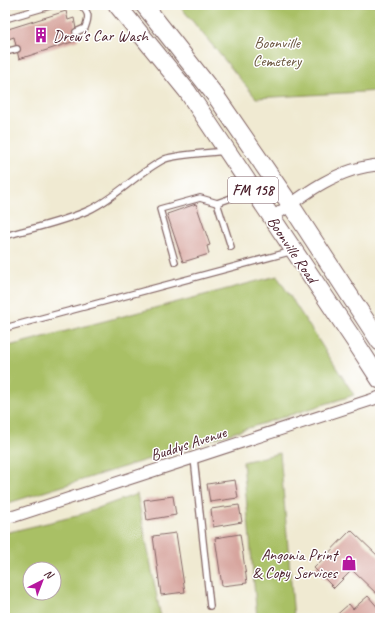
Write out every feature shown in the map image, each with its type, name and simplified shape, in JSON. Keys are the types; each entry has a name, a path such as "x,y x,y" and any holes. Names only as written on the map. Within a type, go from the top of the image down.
{"main road":[{"name":"Boonville Road","path":"117,5 187,92 380,380"},
{"name":"Boonville Road","path":"144,5 215,95 290,204 380,342"}],"street":[{"path":"272,218 290,204 328,179 352,170 380,165"},
{"name":"Buddys Avenue","path":"5,517 15,516 380,397"}],"lane":[{"path":"5,19 53,5"},
{"path":"76,32 85,28 88,18 86,10 80,5"},
{"path":"5,52 17,49"},
{"path":"5,236 71,218 90,210 121,190 148,169 166,159 227,151"},
{"path":"176,262 160,209 200,198 217,203 253,190"},
{"path":"217,203 231,247"},
{"path":"5,328 294,250"},
{"path":"194,458 210,606"}],"green space":[{"name":"Boonville Cemetery","path":"179,5 380,5 380,91 256,98"},
{"path":"277,276 354,395 5,504 5,347"},
{"path":"280,453 294,618 257,618 243,462"},
{"path":"137,494 161,618 5,618 5,533 76,516"}],"building":[{"name":"Drew's Car Wash","path":"66,11 68,20 74,18 78,40 19,59 14,37 5,40 5,30"},
{"path":"196,204 210,245 207,246 209,254 183,262 167,214"},
{"path":"235,480 238,498 210,502 207,484"},
{"path":"173,496 176,515 147,520 144,500"},
{"path":"239,505 242,522 213,527 211,509"},
{"name":"Angonia Print & Copy Services","path":"351,530 380,558 380,597 352,570 334,588 314,568"},
{"path":"176,533 185,592 161,595 153,536"},
{"path":"240,534 247,583 222,586 215,538"},
{"path":"368,596 380,610 380,618 333,618 349,604 353,609"}],"place":[{"name":"Drew's Car Wash","path":"41,35"},
{"name":"Angonia Print & Copy Services","path":"349,563"}]}
